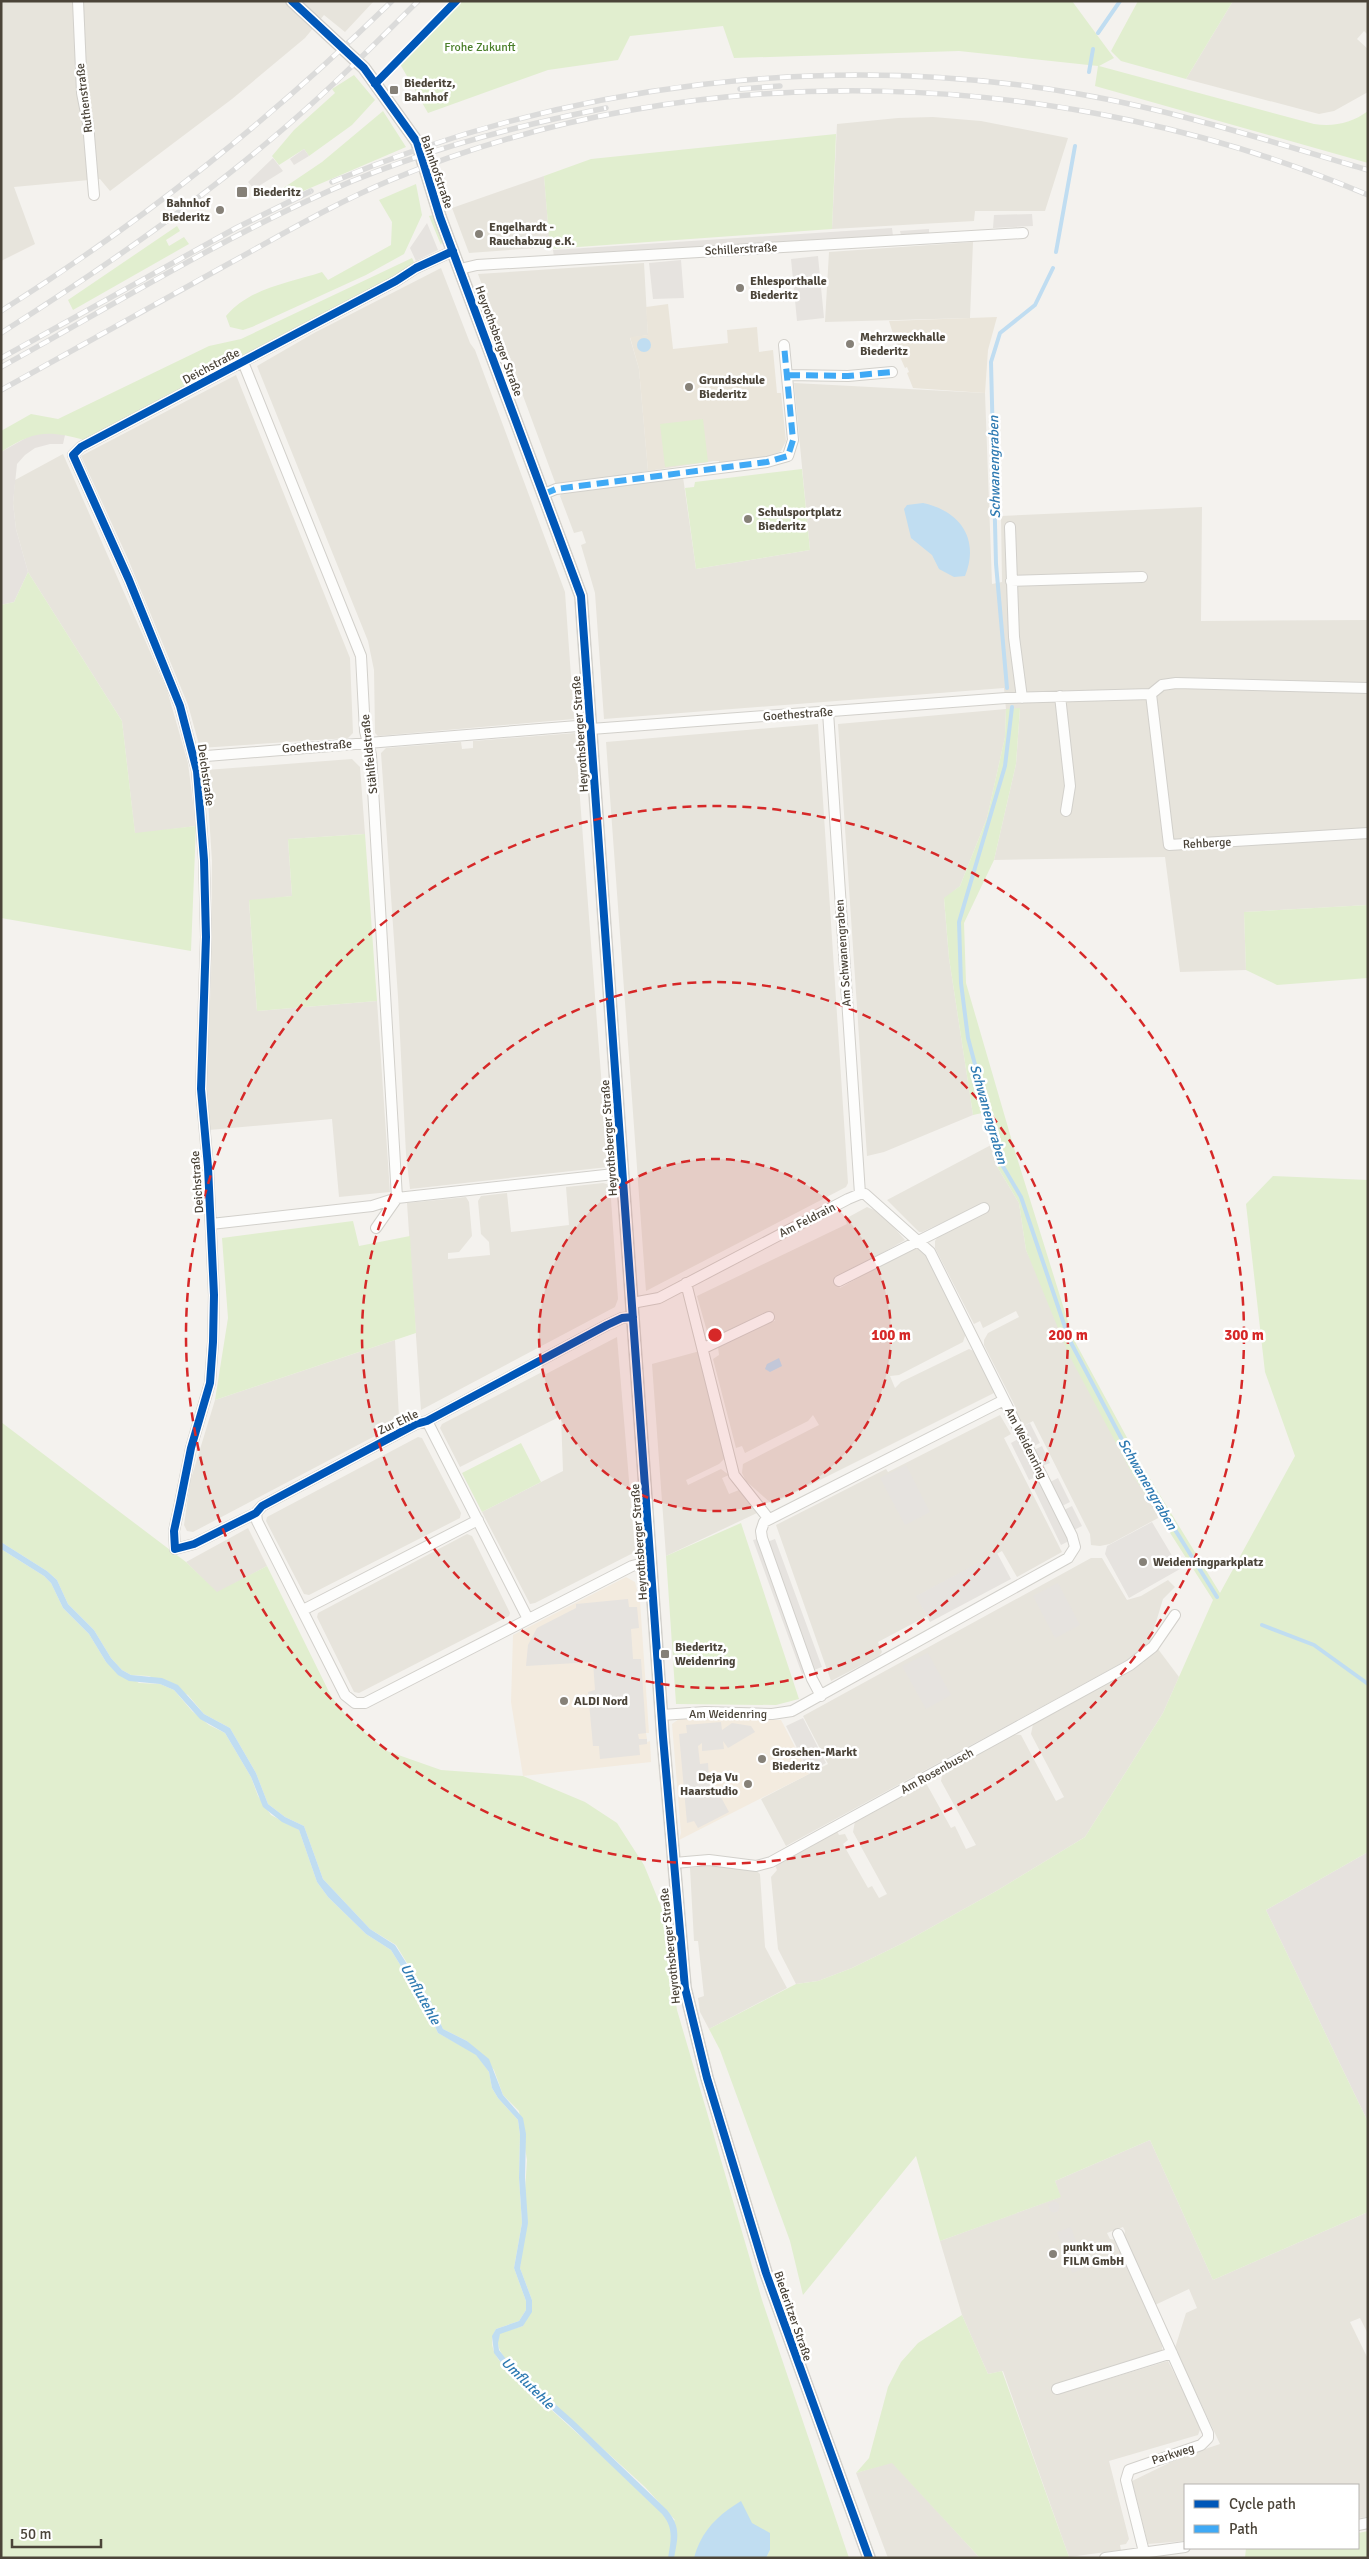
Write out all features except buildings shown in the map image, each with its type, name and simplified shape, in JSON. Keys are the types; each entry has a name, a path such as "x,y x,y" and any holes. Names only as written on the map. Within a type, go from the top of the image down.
{"street":[{"name":"Ruthenstraße","path":"78,1 82,93 88,122 94,195"},
{"name":"Bahnhofstraße","path":"292,1 360,63 413,135 417,142 440,217"},
{"name":"Heyrothsberger Straße","path":"440,217 581,596 674,1863 686,1995 707,2078"},
{"name":"Schillerstraße","path":"460,269 488,264 1023,233"},
{"name":"Deichstraße","path":"175,1549 174,1531 212,1365 214,1294 201,1089 205,962 204,860 194,757 180,706 129,580 73,455 81,447 396,281 416,268 453,251"},
{"path":"544,494 556,489 767,462 788,456 793,440 784,345"},
{"name":"Stählfeldstraße","path":"243,362 361,656 367,742 370,755 397,1198"},
{"path":"788,375 848,376 892,372"},
{"path":"1010,527 1014,637 1022,698 1151,694 1162,685 1176,683 1368,688"},
{"path":"1011,581 1142,578"},
{"name":"Rehberge","path":"1151,694 1168,845 1368,833"},
{"path":"1060,696 1070,786 1066,811"},
{"name":"Goethestraße","path":"194,757 367,742 1022,698"},
{"name":"Am Schwanengraben","path":"828,712 860,1194"},
{"name":"Deichstraße","path":"211,1224 372,1206 397,1198 623,1174"},
{"path":"860,1194 869,1197 930,1252 1004,1400"},
{"name":"Am Feldrain","path":"632,1302 659,1298 860,1194"},
{"path":"376,1228 397,1198"},
{"path":"839,1281 984,1208"},
{"path":"686,1283 704,1348 734,1475 768,1518 762,1526 762,1538 812,1679 821,1696"},
{"name":"Zur Ehle","path":"175,1549 194,1544 256,1513 258,1509 271,1501 416,1424 427,1421 605,1326 622,1318 633,1317"},
{"path":"704,1348 769,1318"},
{"name":"Am Weidenring","path":"662,1715 705,1712 782,1714 792,1711 1068,1558 1074,1552 1072,1536 1004,1400 768,1518"},
{"name":"Zur Ehle","path":"427,1421 528,1619"},
{"path":"256,1513 257,1521 345,1695 355,1704 365,1703 632,1566 651,1560"},
{"path":"303,1610 478,1520"},
{"name":"Am Rosenbusch","path":"674,1863 708,1860 756,1866 771,1862 1130,1665 1153,1647 1176,1615"},
{"name":"Biederitzer Straße","path":"707,2078 774,2297 869,2558"},
{"name":"Parkweg","path":"1118,2234 1206,2425 1208,2438 1201,2445 1129,2470 1126,2480 1144,2552"},
{"path":"1057,2389 1172,2353"},
{"path":"1105,2558 1184,2547"}],"shaded area":[{"path":"1,1 374,1 345,32 324,15 305,38 232,99 110,191 100,179 14,187 35,244 1,261"},
{"path":"1233,1 1368,1 1368,35 1364,31 1357,39 1368,49 1368,92 1334,111 1319,114 1186,79"},
{"path":"933,117 981,121 1068,138 1045,211 975,211 974,221 832,229 837,124 898,118"},
{"path":"304,149 309,156 294,165 290,159"},
{"path":"273,158 283,171 254,189 248,182"},
{"path":"544,176 550,247 469,253 452,208"},
{"path":"1032,214 1033,226 993,228 994,215"},
{"path":"427,223 438,250 416,261 410,248"},
{"path":"892,228 893,236 554,257 553,250"},
{"path":"929,229 929,234 901,235 900,231"},
{"path":"973,242 970,318 825,322 829,252"},
{"path":"818,256 824,318 797,321 791,259"},
{"path":"681,260 684,298 653,299 649,263"},
{"path":"644,263 648,335 630,338 639,369 648,471 556,485 478,274"},
{"path":"441,268 470,343 475,350 565,592 574,719 378,736 375,733 374,670 368,641 257,366 314,333"},
{"name":"Grundschule Biederitz","path":"668,304 673,349 728,343 727,330 757,327 759,352 773,350 777,393 781,393 786,441 781,451 769,457 719,463 719,461 714,461 648,471 639,369 630,337 648,335 646,307"},
{"path":"997,317 988,350 985,393 913,388 907,373 909,372 901,359 889,321"},
{"path":"236,375 350,658 353,733 348,738 200,748 188,705 128,559 81,456"},
{"path":"794,383 985,393 992,584 1002,582 1001,516 1202,507 1201,621 1368,620 1368,905 1244,912 1246,970 1180,972 1165,857 994,860 1016,764 1020,709 1006,709 1004,688 604,719 595,593 581,545 586,543 582,531 574,533 560,496 562,493 683,477 696,569 810,550"},
{"path":"51,432 65,435 63,444 50,444 35,448 17,464 13,503 16,529 28,572 14,602 1,605 1,452 31,435"},
{"path":"63,454 167,690 188,763 196,826 135,834 122,721 28,572 16,529 13,503 15,480"},
{"path":"1006,709 1005,737 987,818 960,886 944,899 949,958 973,1115 884,1152 867,1156 838,724"},
{"path":"818,724 848,1183 846,1187 646,1291 606,742"},
{"path":"575,733 608,1167 410,1189 406,1154 398,997 381,753 386,748 461,742 462,749 473,748 473,741"},
{"path":"352,759 360,767 365,834 288,839 292,896 249,901 257,1011 377,1001 390,1192 339,1197 332,1119 209,1130 206,1080 211,981 212,861 206,770"},
{"path":"991,1145 998,1168 1019,1203 1026,1250 1133,1475 1160,1517 1110,1544 1091,1545 1090,1534 1033,1421 1022,1427 1014,1410 1016,1408 984,1345 984,1340 988,1333 1019,1317 1016,1311 983,1328 980,1321 974,1324 935,1248 935,1241 939,1235 988,1210 985,1203 919,1232 887,1200"},
{"path":"603,1183 610,1185 618,1299 615,1307 421,1410 407,1203 466,1197 469,1202 472,1236 459,1252 448,1253 448,1259 490,1255 489,1242 481,1234 478,1201 481,1196 507,1193 511,1232 569,1225 566,1187"},
{"path":"867,1207 881,1213 905,1240 842,1276 835,1276 840,1288 912,1248 922,1249 926,1253 966,1333 963,1342 899,1375 890,1376 895,1388 901,1382 969,1349 976,1352 996,1392 772,1504 746,1481 742,1473 743,1464 819,1425 813,1415 808,1421 745,1453 742,1446 736,1448 713,1359 719,1355 718,1347 768,1322 775,1321 770,1311 765,1316 716,1339 712,1338 708,1335 697,1296 847,1224 845,1219"},
{"path":"617,1337 635,1552 530,1604 482,1512 563,1471 561,1416 460,1467 440,1428 442,1424 544,1371 546,1374"},
{"path":"395,1340 399,1418 392,1427 193,1532 187,1531 184,1525 190,1482 215,1400"},
{"path":"700,1351 725,1458 719,1464 686,1480 688,1485 721,1469 729,1475 722,1478 729,1494 739,1490 757,1513 666,1556 652,1364"},
{"path":"1000,1415 1011,1434 1004,1438 1062,1552 1017,1577 1002,1551 917,1596 927,1616 878,1642 882,1652 879,1656 831,1681 776,1525 886,1469 888,1472"},
{"path":"1030,1423 1040,1443 1032,1447 1022,1427"},
{"path":"418,1437 422,1438 461,1513 460,1518 309,1595 304,1594 266,1521 267,1517"},
{"path":"1018,1439 1036,1477 1029,1480 1011,1443"},
{"path":"1042,1446 1050,1463 1042,1466 1034,1450"},
{"path":"906,1465 930,1512 905,1525 880,1478"},
{"path":"1058,1478 1070,1502 1062,1506 1050,1482"},
{"path":"1039,1481 1069,1541 1061,1545 1032,1485"},
{"path":"1072,1506 1082,1526 1074,1530 1064,1510"},
{"name":"Weidenringparkplatz","path":"1152,1522 1180,1569 1129,1598 1105,1554 1107,1546"},
{"path":"248,1528 267,1566 217,1593 186,1562"},
{"path":"467,1534 472,1536 510,1613 509,1616 359,1693 354,1692 317,1617 318,1613"},
{"path":"757,1539 806,1673 802,1674 753,1540"},
{"path":"775,1539 822,1667 814,1670 767,1542"},
{"path":"997,1553 1011,1579 930,1622 916,1596"},
{"path":"1091,1558 1102,1558 1127,1600 1141,1596 1168,1580 1175,1587 1163,1599 1150,1642 1131,1658 786,1846 761,1799 828,1764 803,1716"},
{"path":"626,1577 635,1582 640,1601 649,1733 646,1733 647,1742 650,1741 651,1762 523,1776 511,1702 513,1635"},
{"path":"1058,1583 1080,1625 1055,1638 1033,1596"},
{"path":"628,1599 629,1607 637,1607 639,1628 631,1629 633,1659 641,1659 646,1733 638,1734 639,1739 647,1739 647,1744 639,1745 640,1755 600,1759 599,1746 593,1746 588,1692 595,1690 593,1662 526,1666 528,1645 537,1628 576,1608 576,1604"},
{"path":"1158,1649 1179,1677 1163,1713 1085,1837 998,1890 905,1942 852,1968 818,1981 796,1984 778,1949 771,1877 777,1870 775,1865 837,1831 839,1835 845,1834 848,1840 843,1844 868,1888 872,1886 879,1898 887,1894 853,1832 855,1821 926,1783 951,1828 955,1826 966,1849 976,1845 941,1781 942,1775 1013,1734 1021,1735 1056,1801 1064,1797 1031,1734 1033,1724 1144,1662 1144,1659"},
{"path":"928,1653 951,1695 926,1709 902,1666"},
{"path":"803,1718 826,1763 809,1772 786,1726"},
{"path":"679,1719 781,1720 809,1774 679,1840 681,1833 672,1724"},
{"path":"721,1722 722,1730 732,1723 751,1726 755,1732 728,1748 723,1741 724,1749 702,1751 702,1743 698,1746 700,1764 708,1763 710,1791 716,1788 729,1812 698,1828 694,1821 687,1823 679,1734 687,1733 686,1725"},
{"path":"1368,1852 1368,2122 1266,1910"},
{"path":"717,1865 753,1868 760,1874 765,1947 787,1988 709,2029 700,2012 698,1998 704,1996 698,1941 694,1941 690,1868"},
{"path":"1150,2140 1213,2280 1368,2212 1368,2334 1360,2318 1350,2322 1368,2359 1368,2517 1359,2518 1359,2484 1184,2484 1184,2541 1148,2544 1132,2481 1169,2463 1169,2461 1220,2444 1175,2348 1186,2313 1197,2308 1189,2289 1155,2305 1124,2236 1125,2231 1123,2227 1107,2233 1110,2239 1116,2240 1162,2346 1162,2351 1053,2386 1055,2395 1168,2361 1201,2427 1198,2435 1109,2461 1129,2539 1126,2544 1120,2545 1121,2550 1069,2557 1003,2371 988,2374 962,2315 940,2241 1060,2197 1055,2181"},
{"path":"1054,2201 1060,2207 1054,2213 1048,2207"},
{"path":"1071,2227 1085,2268 1072,2273 1057,2232"},
{"path":"892,2462 980,2558 888,2558 856,2473"}],"green space":[{"name":"Frohe Zukunft","path":"461,1 1072,1 1114,58 1099,66 1314,124 1329,125 1342,123 1356,119 1368,111 1368,163 1095,86 1098,66 959,51 734,58 723,26 630,36 618,60 548,70 428,113 400,64"},
{"path":"1138,1 1233,1 1186,79 1121,61 1111,51"},
{"path":"354,75 375,100 352,125 309,156 304,149 279,165 272,156 294,130 335,93 332,89"},
{"path":"383,111 406,147 287,198 282,189 322,162"},
{"path":"836,134 832,229 550,249 544,176 591,159"},
{"path":"416,184 422,215 404,254 366,275 252,327 243,330 230,327 226,316 246,299 283,283 322,272 328,280 391,245 392,222 379,200"},
{"path":"433,215 443,240 441,245 429,216"},
{"path":"177,226 180,231 166,240 169,246 184,237 189,244 73,310 68,300"},
{"path":"412,258 414,262 399,274 84,440 60,435 41,434 23,440 1,452 1,431 31,414 58,419 209,346 241,339"},
{"path":"703,419 708,462 665,467 660,424"},
{"name":"Schulsportplatz Biederitz","path":"802,469 810,550 696,569 685,488 694,487 695,482"},
{"path":"28,572 122,721 135,833 196,826 191,951 1,918 1,605 14,602"},
{"path":"1020,708 1016,764 994,860 964,923 966,983 1014,1148 1073,1338 1144,1469 1220,1593 1295,1456 1265,1372 1246,1204 1273,1176 1368,1180 1368,1852 1266,1910 1368,2122 1368,2212 1213,2280 1150,2140 1055,2181 1061,2197 940,2241 916,2156 803,2295 790,2241 720,2050 709,2029 796,1984 818,1981 852,1968 905,1942 998,1890 1085,1837 1163,1713 1213,1600 1133,1475 1069,1355 1026,1250 1019,1203 998,1168 982,1113 973,1115 949,958 944,898 960,886 987,818 1005,737 1006,709"},
{"path":"365,834 377,1001 257,1011 249,900 292,896 288,839"},
{"path":"1368,905 1368,978 1277,985 1246,970 1244,912"},
{"path":"353,1221 359,1246 410,1236 416,1333 215,1400 228,1318 222,1238"},
{"path":"1,1422 186,1562 217,1592 267,1566 331,1696 348,1718 387,1751 441,1770 523,1776 585,1802 617,1823 644,1865 662,1909 677,2010 762,2300 849,2558 766,2558 770,2550 694,2558 1,2558 1,1549 44,1576 51,1583 63,1608 89,1634 106,1662 139,1683 160,1684 174,1690 192,1711 209,1725 225,1733 251,1777 258,1796 271,1815 299,1830 317,1882 328,1897 366,1934 391,1950 425,2005 438,2033 476,2054 489,2072 492,2088 498,2098 518,2120 522,2223 514,2268 526,2301 526,2310 519,2321 496,2329 492,2340 494,2350 506,2369 641,2491 670,2522 675,2520 645,2487 510,2364 498,2346 500,2333 523,2326 532,2300 520,2268 527,2160 519,2111 503,2095 494,2070 467,2041 443,2029 431,2002 396,1945 370,1929 323,1879 304,1826 285,1817 268,1804 256,1773 230,1728 204,1714 188,1695 149,1676 131,1675 122,1670 111,1658 94,1630 68,1604 57,1580 47,1571 1,1542"},
{"path":"521,1443 541,1482 482,1512 462,1473"},
{"path":"741,1523 799,1699 776,1705 676,1704 666,1556"},
{"path":"962,2315 988,2374 1002,2371 1069,2557 980,2558 892,2463 856,2473 869,2458 888,2387 901,2362 918,2343"},
{"path":"1368,2531 1368,2558 1245,2558 1246,2549 1359,2549 1359,2533"}],"water":[{"path":"644,338 649,340 651,345 649,350 644,352 639,350 637,345 639,340"},
{"path":"923,503 947,513 957,520 964,529 970,550 965,576 954,577 939,569 932,555 911,538 904,509 907,505"},
{"path":"779,1358 782,1366 770,1372 765,1369 767,1364"},
{"name":"Umflutehle","path":"1,1542 47,1571 57,1580 68,1604 94,1630 111,1658 122,1670 131,1675 162,1678 178,1685 204,1714 230,1728 256,1773 268,1804 285,1817 304,1826 323,1879 370,1929 395,1945 431,2002 443,2029 467,2041 489,2059 503,2095 523,2118 526,2134 525,2178 528,2223 520,2268 532,2300 532,2312 523,2326 500,2334 499,2350 510,2364 573,2420 667,2510 675,2522 677,2532 674,2558 668,2558 671,2540 670,2529 662,2514 568,2424 506,2369 494,2353 492,2336 496,2329 519,2321 526,2310 526,2301 514,2268 522,2223 518,2120 498,2098 492,2088 489,2072 476,2055 438,2033 425,2005 391,1950 366,1934 328,1897 317,1882 299,1830 282,1822 263,1807 251,1777 225,1733 200,1719 174,1690 160,1684 129,1681 118,1675 106,1662 89,1634 63,1608 51,1583 44,1576 1,1549"},
{"path":"741,2501 752,2523 770,2533 770,2550 766,2558 694,2558 701,2540 711,2525"}],"waterway":[{"name":"Schwanengraben","path":"1098,33 1120,1"},
{"name":"Schwanengraben","path":"1089,72 1093,49"},
{"name":"Schwanengraben","path":"1056,252 1075,146"},
{"name":"Schwanengraben","path":"1007,688 996,564 991,362 1000,333 1035,305 1053,268"},
{"name":"Schwanengraben","path":"1012,707 1005,766 959,922 961,983 968,1038 1001,1163 1021,1197 1069,1339 1139,1472 1217,1597"},
{"name":"Schwanengraben","path":"1262,1625 1314,1645 1368,1684"}],"railway":[{"path":"1,311 106,241 205,166 300,87 392,1"},
{"path":"1,333 76,285 220,181 306,109 355,64 418,1"},
{"path":"332,182 421,148 512,121 605,99 700,85 794,77 890,75 985,81 1116,101 1224,128 1368,170"},
{"path":"740,89 780,86"},
{"path":"1,390 289,230 370,189 509,139 630,110 755,94 881,91 1006,100 1130,120 1251,152 1368,195"},
{"path":"1,367 229,240 343,185 379,170 454,145 492,134 606,108"},
{"path":"1,358 236,228 311,191"}],"marked path":[{"path":"544,494 556,489 767,462 788,456 793,440 784,345"},
{"path":"788,375 848,376 892,372"}],"cycle path":[{"path":"292,1 364,68 417,142 440,217 581,596 663,1737 685,1988 707,2078 766,2273 869,2558"},
{"path":"375,84 456,1"},
{"path":"453,251 416,268 396,281 81,447 73,455 129,580 180,706 197,771 204,860 206,937 201,1089 208,1167 214,1295 213,1342 210,1383 191,1448 174,1531 175,1549 194,1544 256,1513 262,1506 607,1325 622,1318 633,1317"}],"place":[{"name":"Biederitz, Bahnhof","path":"394,90"},
{"name":"Biederitz","path":"242,192"},
{"name":"Bahnhof Biederitz","path":"220,210"},
{"name":"Engelhardt - Rauchabzug e.K.","path":"479,234"},
{"name":"Ehlesporthalle Biederitz","path":"740,288"},
{"name":"Mehrzweckhalle Biederitz","path":"850,344"},
{"name":"Grundschule Biederitz","path":"689,387"},
{"name":"Schulsportplatz Biederitz","path":"748,519"},
{"name":"Weidenringparkplatz","path":"1143,1562"},
{"name":"Biederitz, Weidenring","path":"665,1654"},
{"name":"ALDI Nord","path":"564,1701"},
{"name":"Groschen-Markt Biederitz","path":"762,1759"},
{"name":"Deja Vu Haarstudio","path":"748,1784"},
{"name":"punkt um FILM GmbH","path":"1053,2254"}]}
